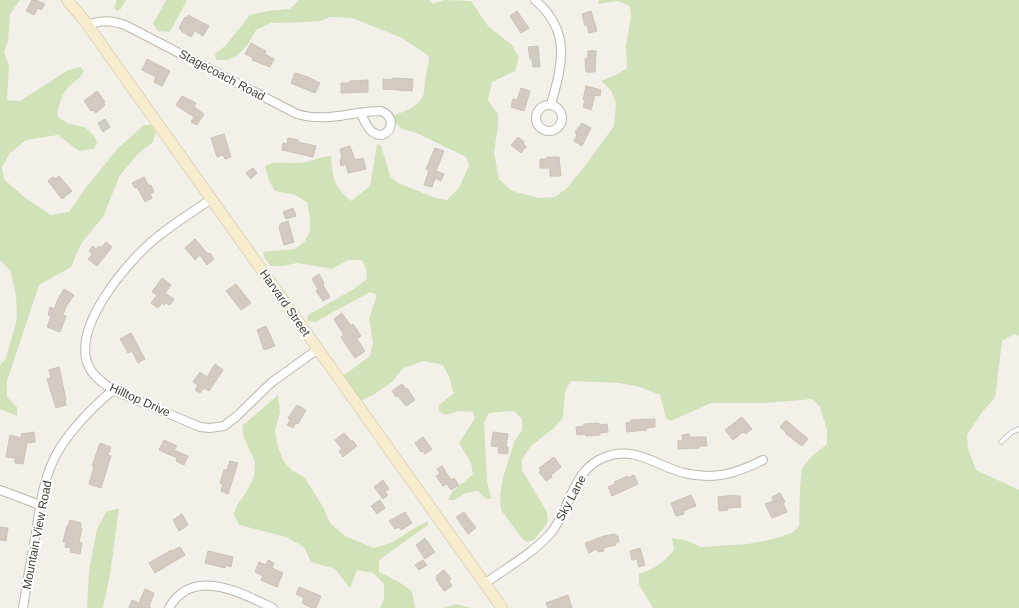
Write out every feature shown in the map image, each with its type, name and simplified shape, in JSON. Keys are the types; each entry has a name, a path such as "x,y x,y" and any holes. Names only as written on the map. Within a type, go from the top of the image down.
{"main road":[{"name":"Harvard Street","path":"67,0 87,25 502,608"}],"street":[{"path":"535,0 552,18 557,29 561,46 562,56 560,69 551,105"},
{"name":"Stagecoach Road","path":"87,25 104,20 125,25 297,114 327,117 361,114"},
{"name":"Hilltop Drive","path":"211,199 156,238 109,288 99,306 87,334 85,351 89,368 96,377 113,390 200,427 210,428 224,426 237,416 272,382 318,349"},
{"name":"Mountain View Road","path":"23,608 40,505 53,462 60,448 96,405 113,390"},
{"name":"Sky Lane","path":"484,584 543,541 561,518 583,472 604,457 614,454 634,454 643,456 678,471 707,476 719,476 742,471 763,460"},
{"path":"0,490 40,505"},
{"path":"168,608 182,592 194,587 208,585 234,591 273,608"}],"lane":[{"path":"1001,442 1012,432 1019,429"}],"green space":[{"path":"0,0 20,0 10,14 8,41 4,53 9,65 7,100 20,101 68,70 80,67 84,71 80,77 69,86 63,95 59,106 58,117 69,124 85,127 94,136 97,142 94,149 79,151 58,135 26,140 10,153 2,167 4,179 24,197 51,215 69,212 84,190 118,148 144,125 151,125 156,133 153,142 138,154 120,175 103,217 81,244 71,267 39,285 7,381 7,397 17,407 17,416 0,409 0,365 6,358 17,319 16,296 11,272 0,260"},
{"path":"117,0 126,0 120,10 117,11 114,7"},
{"path":"166,0 187,0 170,32 158,31 153,24"},
{"path":"299,0 429,0 433,4 444,0 471,1 488,26 512,45 519,58 515,71 492,82 488,100 498,114 498,126 494,153 499,179 512,191 539,198 555,197 567,188 614,126 616,103 611,90 601,81 618,74 627,68 626,46 631,16 630,6 617,1 598,4 599,0 1019,0 1019,336 1014,334 1002,341 995,398 983,411 967,435 968,449 976,470 1019,490 1019,608 653,608 639,585 639,574 658,565 670,555 674,550 672,538 685,540 701,547 748,544 773,539 792,533 799,526 802,468 811,457 827,444 827,430 820,407 812,399 766,403 711,403 671,421 666,418 660,395 640,387 619,383 571,381 565,391 563,418 554,428 531,446 522,459 522,470 547,512 548,522 534,540 526,542 501,510 500,496 502,481 514,442 522,430 522,419 514,411 489,413 484,423 487,480 491,499 486,499 478,491 466,493 454,500 448,500 452,492 473,474 471,463 459,443 475,418 473,412 459,411 445,415 439,411 439,405 454,393 450,379 443,365 424,361 403,368 392,382 373,395 360,401 343,376 370,356 373,343 369,318 377,295 370,292 315,322 307,321 308,315 354,289 367,279 366,269 362,260 348,260 332,269 297,263 283,266 271,266 265,259 263,252 295,249 305,241 310,231 310,217 307,202 295,195 275,191 269,181 265,166 280,162 301,163 331,156 333,176 337,186 351,201 370,186 377,144 381,145 390,176 398,183 436,198 447,200 459,188 469,165 466,157 417,133 402,129 393,120 394,115 411,108 421,100 424,93 429,59 429,56 402,38 352,18 330,17 321,21 271,23 256,30 248,44 237,56 227,60 216,60 215,54 226,45 250,15 268,11 290,9"},
{"path":"278,395 280,412 275,431 278,447 284,462 293,471 304,477 322,505 330,523 345,536 374,548 391,543 428,521 428,525 379,560 379,572 399,582 412,591 415,608 380,608 384,598 384,584 373,573 357,570 350,588 335,569 311,562 304,547 286,537 239,525 234,514 237,505 247,491 254,476 255,462 244,438 242,426"},
{"path":"119,508 110,575 103,608 87,608 89,571 97,529 106,512"},
{"path":"456,604 471,608 443,608"}],"building":[{"path":"32,0 45,4 41,10 38,8 34,15 26,11"},
{"path":"517,11 529,28 521,33 510,16"},
{"path":"591,11 597,31 589,33 587,25 585,26 582,14"},
{"path":"188,15 209,26 203,36 195,31 191,37 181,31 182,30 179,28 185,17 187,18"},
{"path":"251,43 266,51 265,54 274,59 270,67 252,60 253,58 245,54"},
{"path":"538,46 540,67 533,67 528,47"},
{"path":"588,51 596,51 595,72 586,72 585,59 588,58"},
{"path":"147,59 170,71 162,86 154,82 156,77 142,70"},
{"path":"295,73 320,83 315,93 291,83"},
{"path":"392,78 413,79 412,91 383,89 383,79 392,80"},
{"path":"368,80 368,92 341,93 341,83"},
{"path":"586,86 601,90 600,96 595,95 591,110 583,107"},
{"path":"521,88 530,91 524,111 511,107 513,99 517,100"},
{"path":"97,91 105,102 103,102 105,105 96,113 94,110 91,111 84,101"},
{"path":"182,96 196,103 194,107 204,114 197,125 191,122 194,117 176,105"},
{"path":"105,119 110,127 103,132 98,123"},
{"path":"582,123 591,128 582,146 574,141 577,135 575,132"},
{"path":"224,134 231,157 225,159 223,155 217,157 211,138"},
{"path":"518,137 524,142 523,143 526,147 521,153 511,145"},
{"path":"288,138 316,146 313,157 282,150 283,143 287,144"},
{"path":"350,146 355,160 363,158 366,169 348,173 346,164 341,166 340,159 342,158 340,149"},
{"path":"435,148 444,151 436,171 444,174 441,181 435,178 432,187 424,185 429,170 426,169"},
{"path":"547,157 559,157 561,176 550,176 550,168 540,168 540,159 547,159"},
{"path":"253,168 257,173 251,179 246,173"},
{"path":"59,176 72,191 62,199 48,181 53,177 55,179"},
{"path":"144,177 149,186 151,185 154,192 150,194 152,198 145,202 137,187 135,188 132,183"},
{"path":"293,208 296,216 286,219 283,212"},
{"path":"288,221 294,242 284,245 279,227 280,224"},
{"path":"195,239 208,254 210,253 214,259 207,265 200,255 195,260 185,248"},
{"path":"106,242 112,247 97,266 88,259 92,254 89,251 93,246 96,249 99,246 101,248"},
{"path":"319,274 330,297 323,301 316,291 318,289 312,279"},
{"path":"162,278 171,285 165,293 174,299 170,305 166,303 164,305 162,303 158,308 151,303 157,295 152,292"},
{"path":"236,284 251,303 241,310 226,291"},
{"path":"64,289 74,295 66,307 63,315 66,316 60,332 47,327 51,316 48,315 50,307 54,309"},
{"path":"342,313 351,326 353,324 361,336 357,339 365,351 355,358 341,337 344,335 334,319"},
{"path":"266,326 275,346 264,350 257,330"},
{"path":"131,333 145,359 138,363 132,351 128,353 120,339"},
{"path":"215,364 223,370 209,391 204,388 200,393 195,390 198,385 193,382 200,372 207,377"},
{"path":"59,367 66,405 56,408 47,379 51,378 49,370"},
{"path":"402,384 406,389 407,388 415,400 406,406 392,391"},
{"path":"297,405 306,410 298,424 296,423 293,428 287,425 290,420 288,418"},
{"path":"742,417 752,429 746,434 743,432 733,440 725,430"},
{"path":"655,419 655,427 646,428 647,430 627,432 626,423 631,422 631,420"},
{"path":"786,420 808,439 802,446 785,433 786,432 780,427"},
{"path":"599,423 599,425 607,424 608,432 600,433 600,435 577,435 576,427 584,426 584,424"},
{"path":"34,432 35,442 27,443 23,464 15,463 15,458 6,457 10,435 22,438 21,434"},
{"path":"493,432 508,434 506,447 508,447 508,454 498,453 499,447 491,446"},
{"path":"344,433 357,446 343,457 339,451 342,449 335,440"},
{"path":"689,434 690,437 706,437 707,446 678,449 678,441 683,440 682,435"},
{"path":"423,437 432,449 425,454 423,451 421,452 415,443"},
{"path":"164,440 177,446 174,450 188,456 184,465 176,461 177,458 159,450"},
{"path":"100,443 111,447 108,455 111,456 101,488 89,484 94,467 92,466"},
{"path":"554,457 561,467 546,481 539,472 541,471 539,468"},
{"path":"230,461 238,463 228,494 221,491 223,484 220,483 224,470 227,470"},
{"path":"442,466 451,480 454,478 459,485 451,490 447,484 443,486 436,476 440,474 437,469"},
{"path":"634,475 638,484 612,496 608,487 615,484 614,482"},
{"path":"383,480 389,489 385,492 388,495 383,499 374,487"},
{"path":"780,493 785,502 783,503 787,512 772,518 765,504 773,501 772,497"},
{"path":"691,495 696,506 683,511 684,514 676,516 671,503"},
{"path":"735,495 740,496 741,507 727,508 728,510 719,511 718,497"},
{"path":"380,500 385,508 377,514 371,506"},
{"path":"405,512 412,523 401,530 399,527 395,529 389,521"},
{"path":"464,512 476,528 468,534 456,517"},
{"path":"182,514 188,525 179,531 173,520"},
{"path":"70,520 81,523 80,528 82,528 79,542 82,543 80,554 70,552 71,548 65,547 66,542 63,542"},
{"path":"0,527 8,528 6,541 0,540"},
{"path":"615,534 615,536 618,536 619,542 616,542 616,545 603,548 604,551 598,552 597,549 589,553 585,543 604,536"},
{"path":"425,538 435,552 425,559 416,545"},
{"path":"180,547 185,555 155,573 149,563 171,550 172,551"},
{"path":"640,548 645,565 639,567 637,559 632,560 630,551"},
{"path":"208,551 233,557 231,567 225,565 225,568 205,563"},
{"path":"268,560 274,563 272,568 283,573 277,587 261,580 263,576 255,572 259,562 266,565"},
{"path":"423,560 427,565 419,570 415,565"},
{"path":"444,570 451,579 449,581 452,586 444,591 436,579 436,576"},
{"path":"299,587 321,596 316,608 312,608 302,603 304,598 296,594"},
{"path":"145,589 154,593 149,607 151,608 129,608 132,600 139,603"},
{"path":"568,595 572,608 548,608 546,603"}]}
